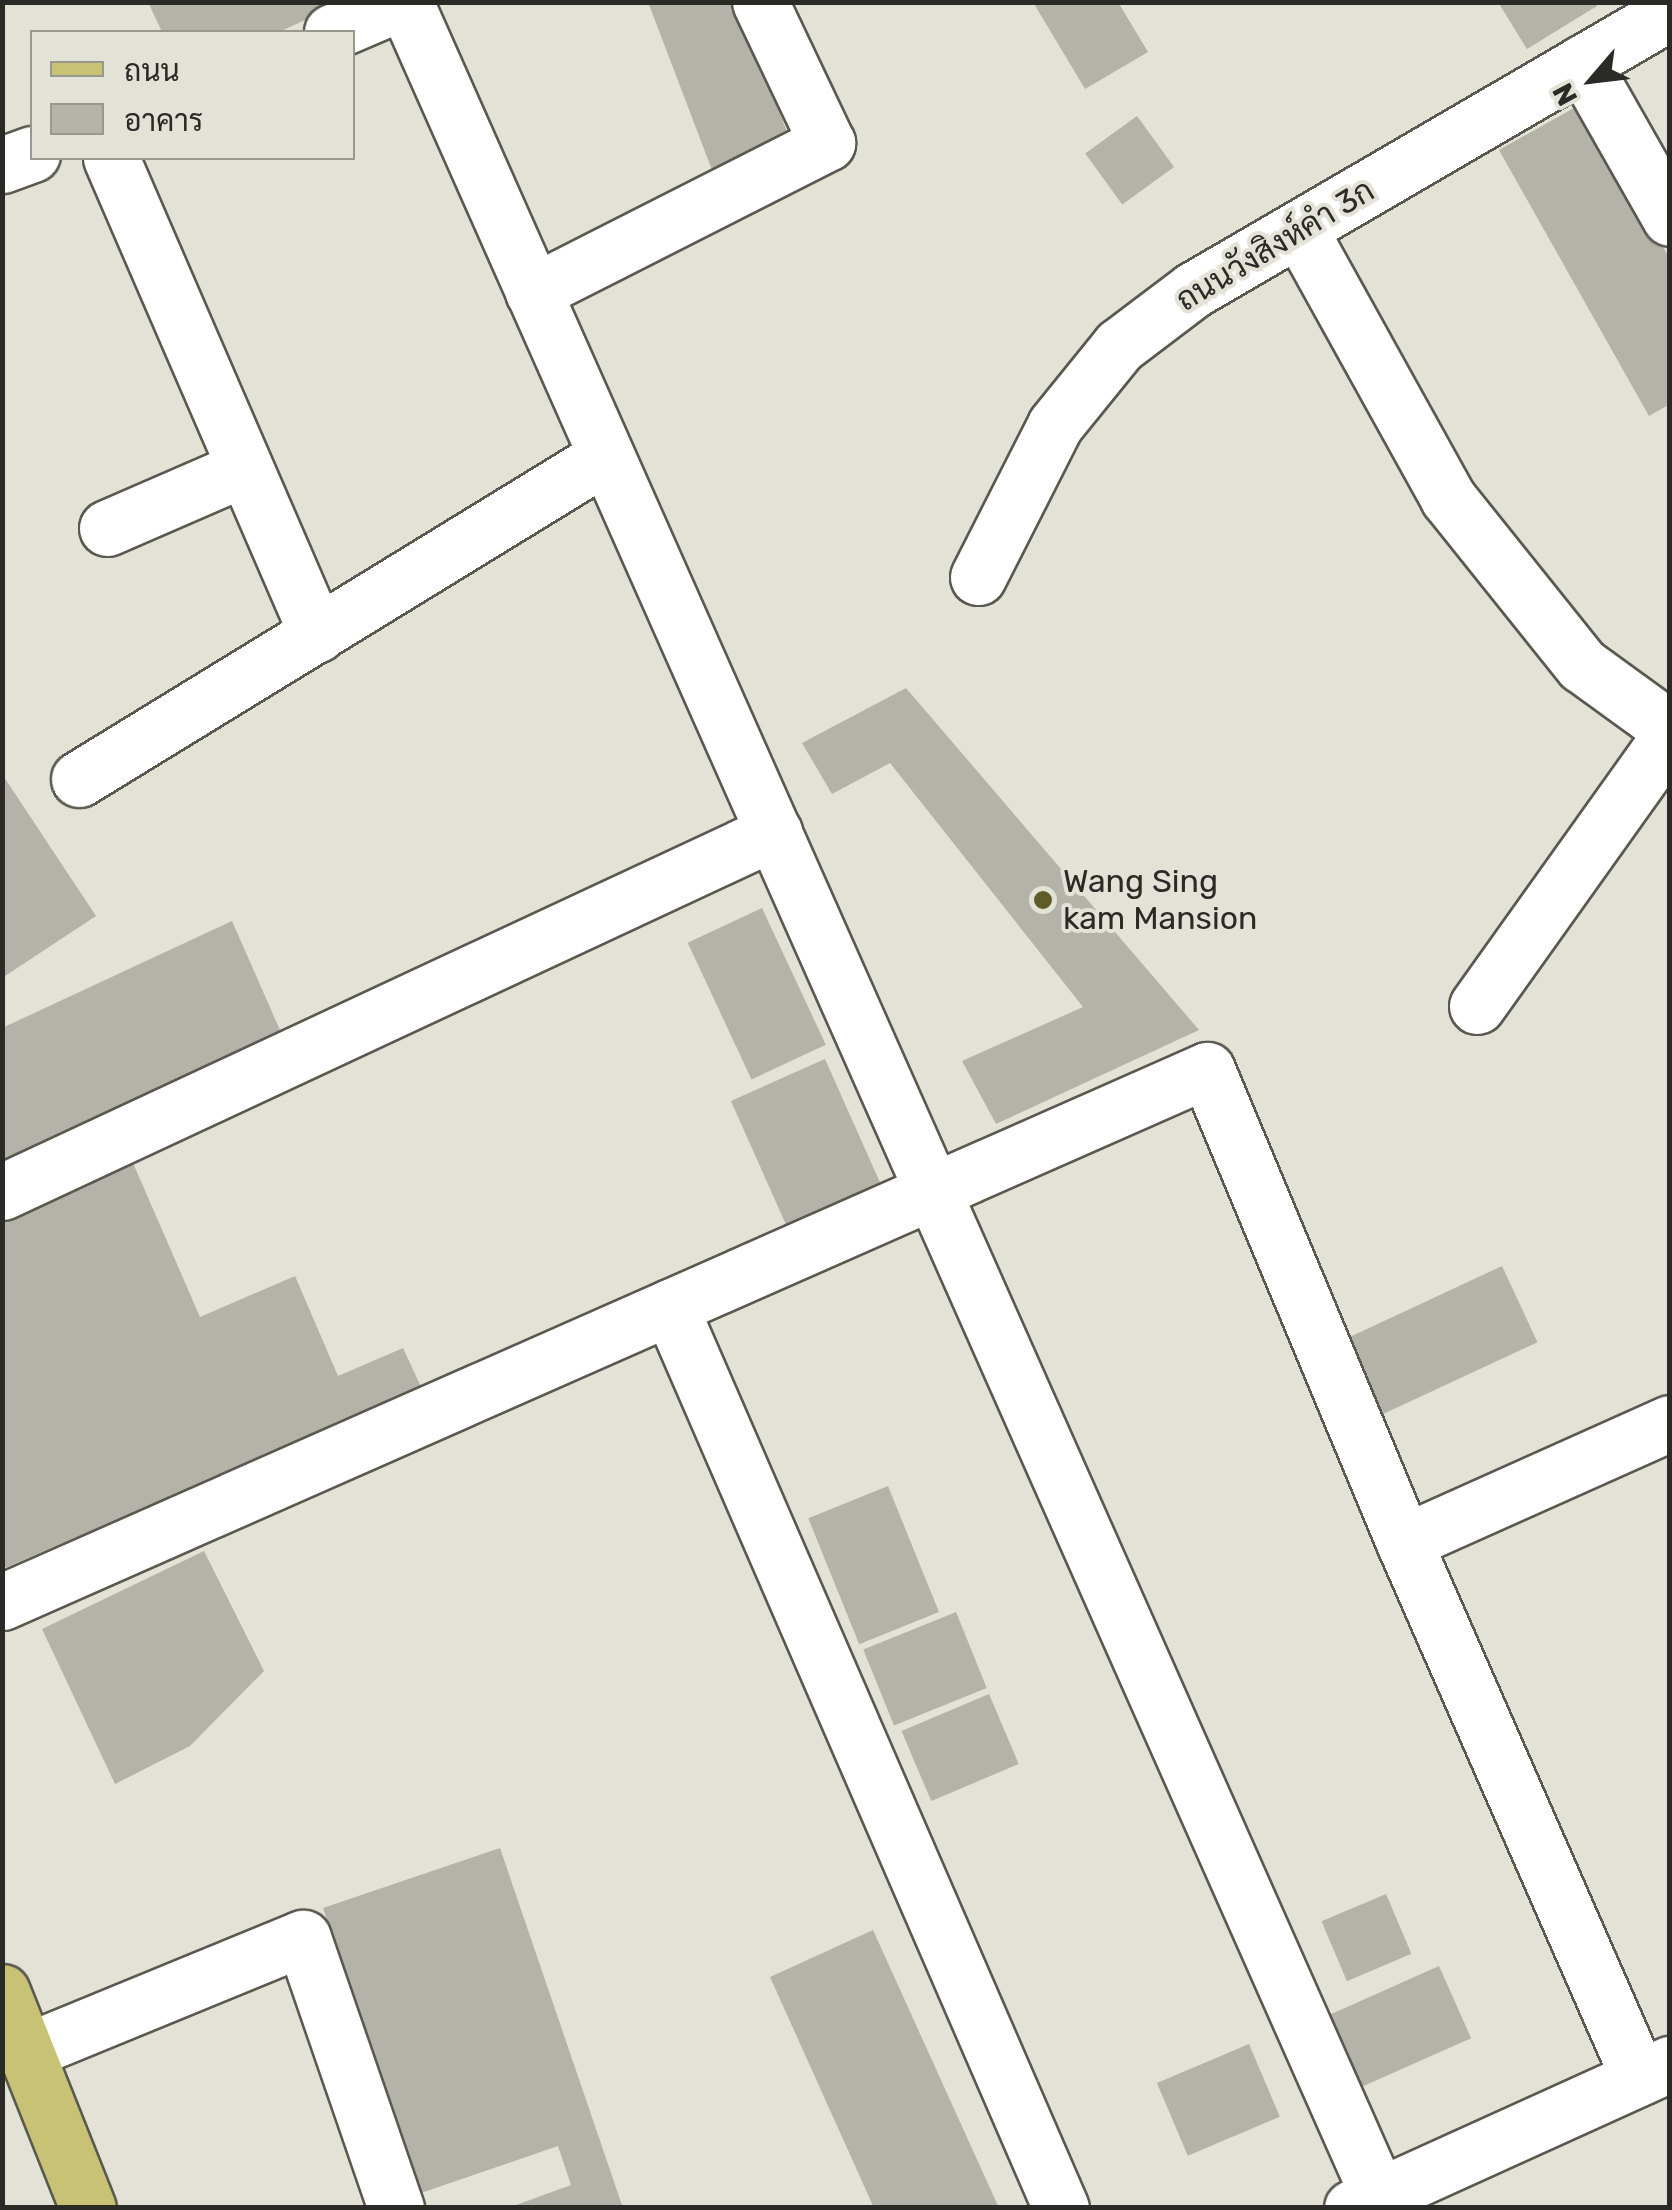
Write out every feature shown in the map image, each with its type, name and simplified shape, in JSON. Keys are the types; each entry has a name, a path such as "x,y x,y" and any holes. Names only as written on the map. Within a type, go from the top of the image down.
{"main road":[{"path":"2,1974 16,2023 88,2208"}],"street":[{"path":"2,1602 937,1189 1207,1070 1404,1542 1654,2071 1365,2201 937,1189 403,2 337,30"},
{"path":"533,292 827,143 760,2"},
{"name":"ถนนวังสิงห์คำ 3ก","path":"978,577 1055,425 1119,346 1193,290 1670,12"},
{"path":"1582,62 1670,218"},
{"path":"2,166 30,155"},
{"path":"112,160 316,634"},
{"path":"1299,228 1458,512 1582,664 1670,732 1478,1006"},
{"path":"79,779 606,456"},
{"path":"107,528 246,468"},
{"path":"2,1192 774,832"},
{"path":"670,1307 1060,2208"},
{"path":"1404,1542 1670,1423"},
{"path":"16,2023 302,1938 396,2208"}],"building":[{"path":"148,2 344,2 283,30 161,30"},
{"path":"648,2 738,2 790,140 712,170"},
{"path":"1033,2 1118,2 1148,52 1085,89"},
{"path":"1498,2 1595,2 1597,6 1527,49"},
{"path":"1581,104 1670,259 1670,404 1649,416 1499,150"},
{"path":"1137,116 1174,167 1122,205 1085,154"},
{"name":"Wang Sing kam Mansion","path":"906,688 1199,1030 996,1124 962,1061 1083,1007 890,763 832,794 802,743"},
{"path":"2,774 96,916 2,978"},
{"path":"762,908 826,1045 751,1080 688,943"},
{"path":"232,921 283,1037 2,1167 2,1028"},
{"path":"825,1059 885,1193 791,1235 731,1101"},
{"path":"133,1163 200,1317 295,1276 338,1376 403,1348 422,1389 2,1569 2,1219"},
{"path":"1502,1266 1537,1342 1376,1417 1341,1341"},
{"path":"888,1486 939,1612 859,1644 808,1518"},
{"path":"204,1551 264,1671 190,1746 115,1784 42,1629"},
{"path":"956,1612 987,1688 894,1725 863,1649"},
{"path":"989,1694 1019,1764 931,1801 902,1731"},
{"path":"500,1848 623,2208 508,2208 571,2185 558,2146 421,2193 323,1908"},
{"path":"1386,1894 1411,1954 1347,1981 1322,1921"},
{"path":"873,1930 999,2208 874,2208 770,1977"},
{"path":"1439,1966 1471,2038 1351,2092 1318,2020"},
{"path":"1249,2044 1280,2117 1188,2156 1157,2083"}],"place":[{"name":"Wang Sing kam Mansion","path":"1043,900"}]}
